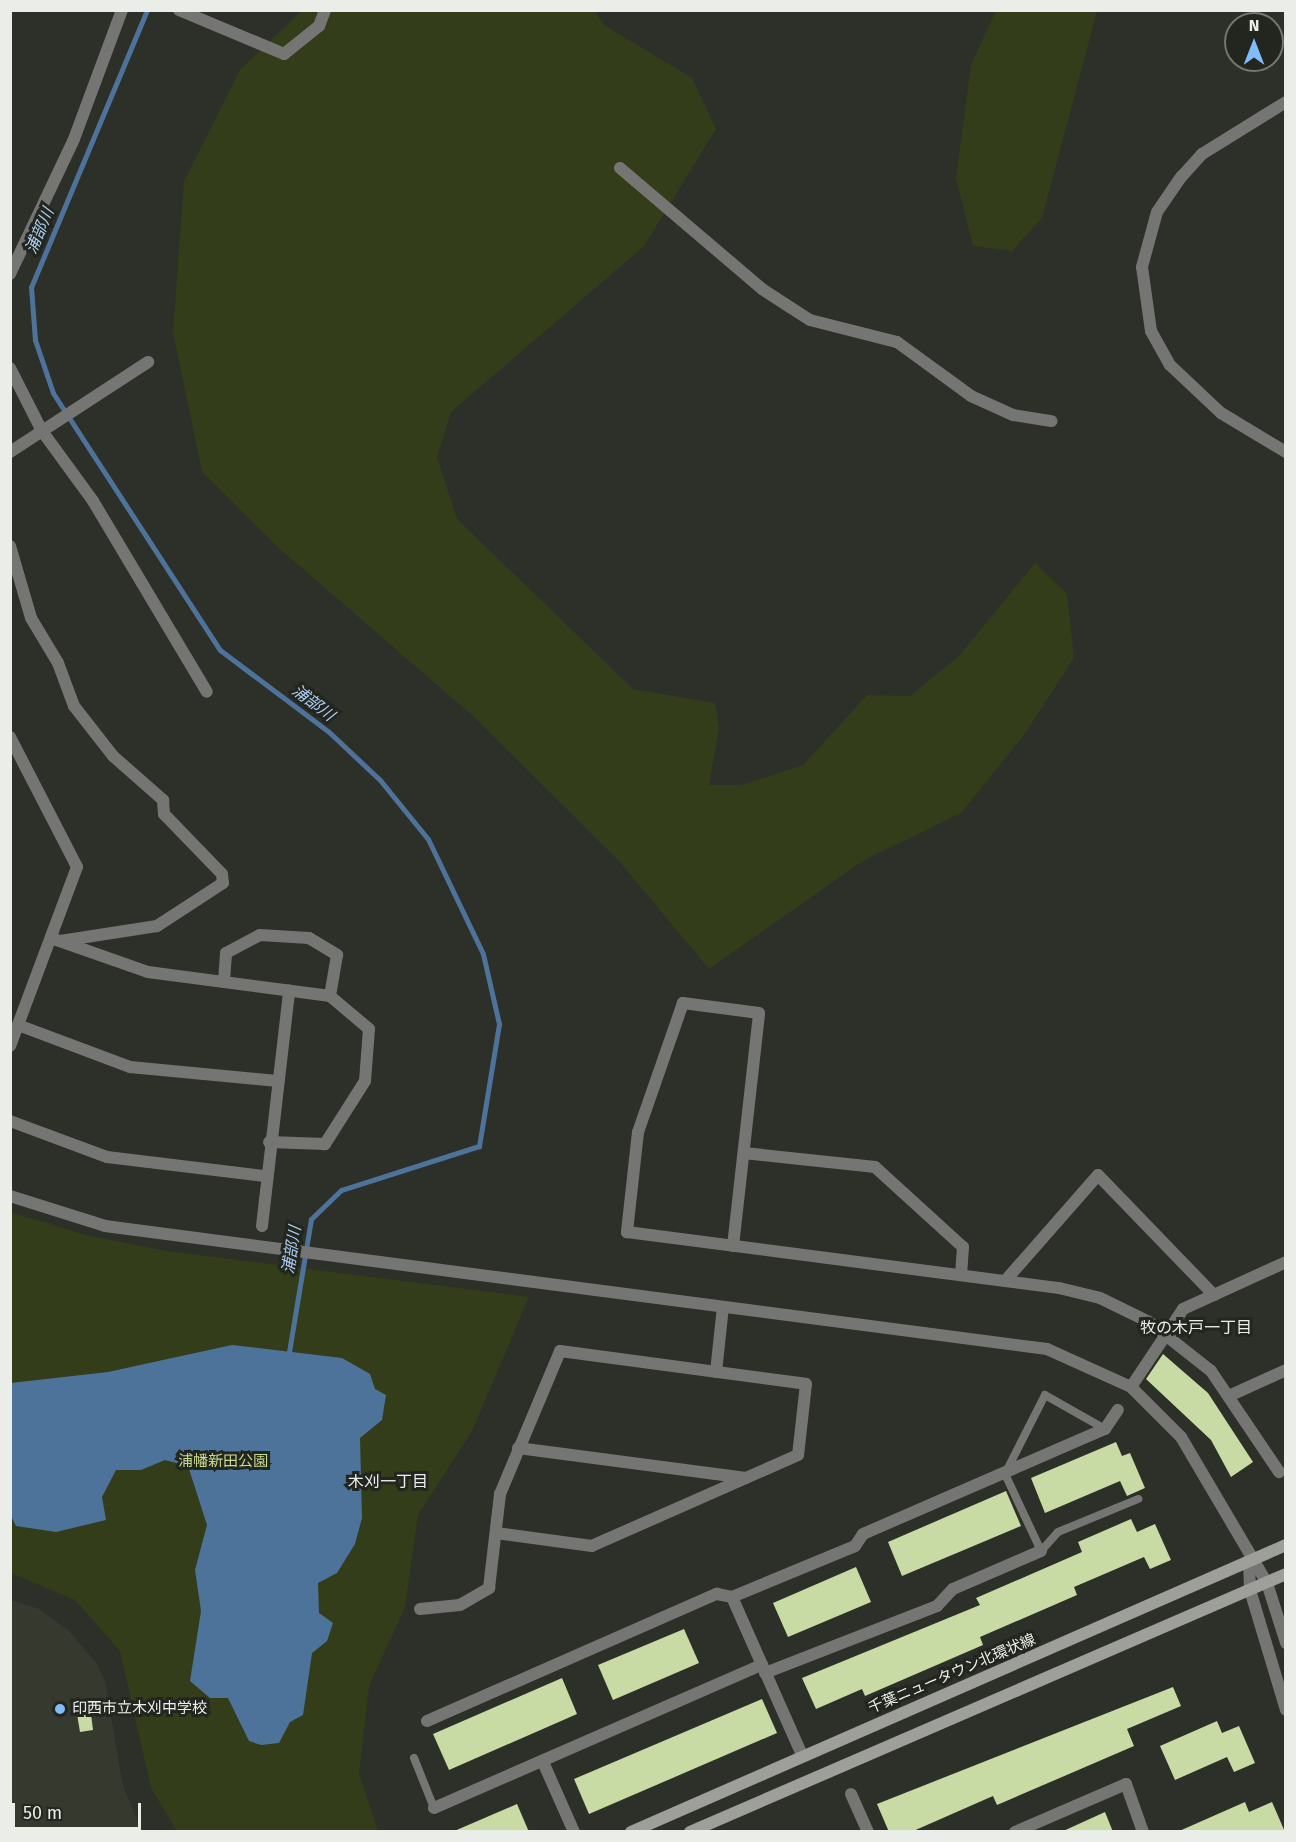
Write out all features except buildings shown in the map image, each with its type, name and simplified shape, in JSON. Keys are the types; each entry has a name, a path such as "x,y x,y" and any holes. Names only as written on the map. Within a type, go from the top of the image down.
{"main road":[{"name":"千葉ニュータウン北環状線","path":"632,1832 802,1755 1286,1545"},
{"path":"690,1832 1286,1574"}],"street":[{"path":"10,274 74,139 122,10"},
{"path":"179,10 284,54 319,26 326,10"},
{"path":"1286,102 1202,154 1181,177 1157,212 1142,267 1151,331 1170,365 1221,413 1286,452"},
{"path":"620,168 762,289 810,320 897,342 990,406 1052,421"},
{"path":"10,452 148,362"},
{"path":"10,368 42,431 93,501 207,692"},
{"path":"10,546 31,618 58,663 74,706 113,756 163,800 164,814 222,874 223,883 157,926 55,939"},
{"path":"10,737 77,867 55,939 10,1046"},
{"path":"10,767 23,760"},
{"path":"224,982 226,953 260,935 309,938 337,955 330,996"},
{"path":"55,939 148,972 330,996 369,1029 365,1081 325,1144 269,1142"},
{"path":"262,1226 264,1176 289,991"},
{"path":"733,1246 759,1013 683,1004 638,1132 627,1232 733,1246 961,1275 1005,1281 1100,1298 1167,1335 1231,1395 1282,1470 1267,1478"},
{"path":"18,1025 130,1067 278,1081"},
{"path":"10,1121 107,1157 264,1176"},
{"path":"744,1153 875,1167 963,1247 961,1275"},
{"path":"1005,1281 1098,1175 1214,1295"},
{"path":"10,1196 105,1226 1047,1349 1131,1387 1196,1456 1249,1561 1267,1583 1286,1643"},
{"path":"1131,1387 1183,1309 1286,1262"},
{"path":"716,1372 723,1307"},
{"path":"420,1609 460,1605 489,1588 500,1494 560,1351 806,1384 798,1455 592,1546 496,1533"},
{"path":"1231,1395 1286,1370"},
{"path":"427,1721 717,1594 732,1597 1105,1429 1118,1410"},
{"path":"518,1448 748,1478"},
{"path":"434,1808 764,1669 937,1606 953,1589 1041,1551"},
{"path":"1249,1561 1250,1590 1286,1710"},
{"path":"732,1597 802,1755"},
{"path":"543,1762 574,1832"},
{"path":"1015,1832 1126,1784 1143,1832"},
{"path":"851,1794 868,1832"}],"lane":[{"path":"1105,1429 1046,1395 1005,1474 1041,1551 1058,1532 1137,1499"},
{"path":"414,1758 434,1808"}],"shaded area":[{"name":"印西市立木刈中学校","path":"11,1600 39,1609 69,1631 97,1664 105,1681 123,1786 142,1831 11,1832"}],"green space":[{"path":"996,10 1097,11 1042,218 1012,251 973,246 956,178 971,65"},
{"path":"301,11 595,11 604,25 692,78 716,129 644,246 451,412 437,457 457,519 633,689 715,703 719,728 709,785 742,785 803,765 867,695 910,696 959,656 1035,563 1067,594 1074,658 1024,735 961,813 864,860 709,969 619,861 473,716 281,550 202,472 173,332 184,181 240,70"},
{"name":"浦幡新田公園","path":"10,1212 89,1236 167,1251 529,1297 472,1431 418,1515 405,1607 369,1686 359,1774 378,1831 177,1831 151,1788 120,1651 75,1600 11,1573"}],"water":[{"path":"232,1345 342,1358 370,1374 375,1389 386,1395 382,1420 360,1438 362,1518 355,1544 337,1573 318,1583 319,1613 333,1623 327,1641 312,1653 303,1715 290,1722 279,1743 261,1745 249,1741 228,1698 210,1698 190,1681 201,1611 195,1570 207,1525 188,1466 165,1460 141,1470 116,1470 102,1497 106,1520 56,1532 16,1526 11,1516 11,1383 108,1372"}],"waterway":[{"name":"浦部川","path":"147,10 31,287 35,340 53,393 220,650 329,732 380,780 428,839 483,954 499,1024 479,1146 341,1190 311,1219 289,1352"}],"place":[{"name":"印西市立木刈中学校","path":"60,1709"}],"district":[{"name":"牧の木戸一丁目","path":"1196,1328"},
{"name":"木刈一丁目","path":"388,1482"}]}
